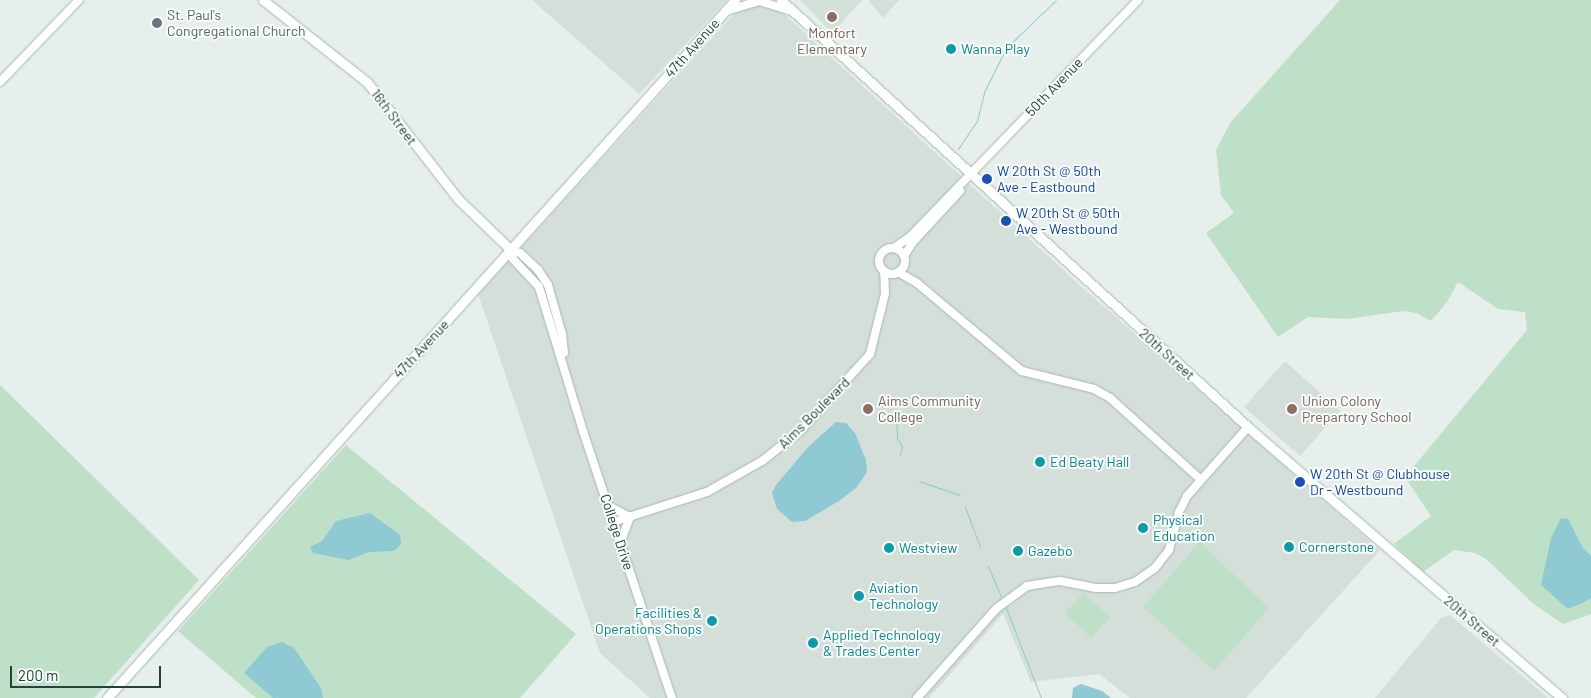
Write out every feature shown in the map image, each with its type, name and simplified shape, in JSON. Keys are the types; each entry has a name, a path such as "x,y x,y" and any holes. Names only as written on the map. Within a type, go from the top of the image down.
{"main road":[{"name":"47th Avenue","path":"107,698 735,0"},
{"name":"20th Street","path":"781,0 1248,427 1562,698"},
{"name":"16th Street","path":"269,2 367,82 458,200 511,250"}],"street":[{"path":"0,82 78,0"},
{"name":"50th Avenue","path":"894,248 910,237 971,175 1138,0"},
{"path":"724,12 759,1 793,12"},
{"name":"50th Avenue","path":"905,259 971,175"},
{"path":"917,283 905,259 894,248 886,250 880,256 884,270 897,273 917,283 1017,368 1094,389 1110,398 1200,479"},
{"name":"College Drive","path":"511,250 513,259 539,287 565,364 608,506 672,698"},
{"path":"897,273 905,259"},
{"name":"Aims Boulevard","path":"614,522 707,492 762,461 800,431 870,354 884,294 884,270"},
{"name":"Aims Boulevard","path":"884,294 897,273"},
{"path":"917,698 997,608 1028,586 1060,581 1096,588 1115,588 1145,576 1170,550 1184,500 1200,479 1248,427"},
{"path":"608,506 630,517 620,543"}],"shaded area":[{"path":"532,0 727,0 639,94"},
{"name":"Monfort Elementary","path":"800,0 862,0 832,33"},
{"name":"Monfort Elementary","path":"868,0 899,0 883,18"},
{"name":"Aims Community College","path":"767,5 784,14 1084,289 1380,550 1246,698 1130,698 1099,674 1031,682 1003,614 929,698 650,698 600,653 478,294 735,13 747,6"},
{"name":"Union Colony Prepartory School","path":"1285,361 1340,411 1300,456 1244,407"},
{"path":"1450,615 1548,698 1375,698 1441,618"}],"green space":[{"path":"1340,0 1591,0 1591,614 1563,624 1535,605 1486,559 1475,553 1454,550 1423,572 1394,544 1431,516 1405,477 1527,330 1525,312 1498,309 1458,282 1447,302 1431,321 1416,313 1403,311 1347,319 1308,317 1278,337 1206,233 1234,213 1221,195 1216,150 1230,123"},
{"path":"0,385 199,580 94,698 0,698"},
{"path":"346,445 576,634 520,698 256,698 178,631"},
{"path":"1199,536 1206,548 1269,608 1214,671 1143,607 1197,545"},
{"path":"1083,593 1110,617 1091,638 1065,613"}],"water":[{"path":"836,422 846,423 855,433 866,460 867,472 856,488 839,501 805,521 792,522 777,509 772,493 776,485 808,447"},
{"path":"370,513 400,535 401,544 394,551 369,552 348,560 313,553 310,547 322,541 336,521"},
{"path":"1561,518 1568,519 1583,548 1591,556 1591,599 1568,609 1541,585 1551,538"},
{"path":"282,642 294,648 321,688 323,698 273,698 244,673 267,647"},
{"path":"1081,684 1102,691 1111,698 1072,698 1073,688"}],"waterway":[{"path":"958,149 977,121 984,92 1006,48 1056,0"},
{"path":"896,409 897,438 902,446 900,455"},
{"path":"919,481 960,495"},
{"path":"965,507 980,547"},
{"path":"988,566 1001,596"},
{"path":"1006,608 1041,698"}],"place":[{"name":"Monfort Elementary","path":"832,17"},
{"name":"St. Paul's Congregational Church","path":"157,23"},
{"name":"Wanna Play","path":"951,49"},
{"name":"W 20th St @ 50th Ave - Eastbound","path":"987,179"},
{"name":"W 20th St @ 50th Ave - Westbound","path":"1006,221"},
{"name":"Aims Community College","path":"868,409"},
{"name":"Union Colony Prepartory School","path":"1292,409"},
{"name":"Ed Beaty Hall","path":"1040,462"},
{"name":"W 20th St @ Clubhouse Dr - Westbound","path":"1300,482"},
{"name":"Physical Education","path":"1143,528"},
{"name":"Cornerstone","path":"1289,547"},
{"name":"Westview","path":"889,548"},
{"name":"Gazebo","path":"1018,551"},
{"name":"Aviation Technology","path":"859,596"},
{"name":"Facilities & Operations Shops","path":"712,621"},
{"name":"Applied Technology & Trades Center","path":"813,643"}]}
